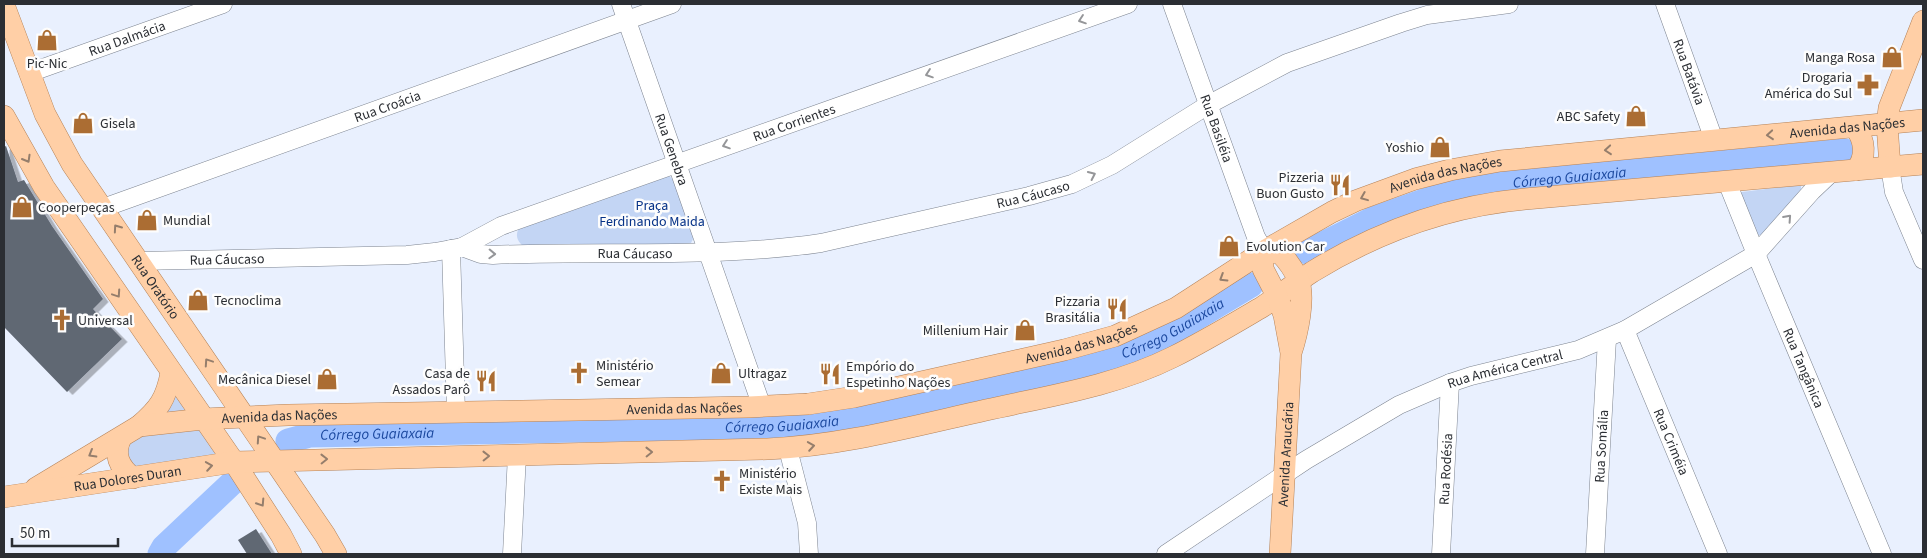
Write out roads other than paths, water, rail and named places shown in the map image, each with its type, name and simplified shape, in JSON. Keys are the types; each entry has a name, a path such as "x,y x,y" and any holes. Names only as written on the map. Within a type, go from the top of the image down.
{"main road":[{"name":"Rua Oratório","path":"4,5 45,114 59,141 102,208 325,534 336,554"},
{"path":"1890,167 1887,124 1889,108 1923,21"},
{"path":"4,116 44,187 234,462 282,535 291,554"},
{"name":"Avenida das Nações","path":"234,462 788,448 873,435 1118,379 1173,357 1355,200 1385,189 1450,170 1500,161 1923,120"},
{"path":"1855,127 1860,132 1864,146 1862,160 1856,170"},
{"name":"Avenida das Nações","path":"203,419 808,404 854,397 1064,350 1115,336 1176,308 1269,274 1292,270 1347,252 1426,219 1464,209 1506,201 1923,164"},
{"path":"1269,274 1280,253 1292,270"},
{"name":"Avenida Araucária","path":"1291,353 1299,327 1301,304 1292,270"},
{"name":"Avenida Araucária","path":"1269,274 1284,315 1291,353 1280,554"},
{"path":"133,478 118,461 118,444 161,405 166,395 171,373"},
{"name":"Rua Dolores Duran","path":"13,495 39,487 130,432 203,419"},
{"name":"Rua Dolores Duran","path":"13,495 234,462"}],"street":[{"path":"14,4 18,42"},
{"name":"Rua Dalmácia","path":"29,73 223,4"},
{"name":"Rua Croácia","path":"102,208 624,12 672,4"},
{"name":"Rua Corrientes","path":"456,248 501,226 677,162 1128,4"},
{"name":"Rua Basiléia","path":"1172,4 1269,274"},
{"name":"Rua Cáucaso","path":"139,261 407,255 456,248 481,254 709,252 779,248 821,243 1030,196 1072,184 1112,165 1208,104 1287,63 1401,23 1450,11 1509,4"},
{"name":"Rua Batávia","path":"1665,4 1714,140"},
{"name":"Rua Genebra","path":"624,12 762,406"},
{"path":"1890,167 1894,192 1923,260"},
{"name":"Rua América Central","path":"1166,554 1306,460 1365,424 1399,406 1450,383 1489,371 1578,350 1625,330 1756,254 1812,191 1831,173"},
{"name":"Rua Tangânica","path":"1727,182 1882,554"},
{"path":"501,226 509,244 522,253"},
{"path":"456,248 456,412"},
{"name":"Rua Criméia","path":"1625,330 1718,554"},
{"name":"Rua Somália","path":"1595,554 1607,339"},
{"name":"Rua Rodésia","path":"1440,554 1450,383"},
{"path":"788,448 807,523 809,554"},
{"path":"512,554 517,456"}],"waterway":[{"name":"Córrego Guaiaxaia","path":"1307,252 1373,219 1444,194 1478,186 1845,151"},
{"name":"Córrego Guaiaxaia","path":"288,441 310,435 789,426 842,420 1082,367 1142,347 1166,336 1251,285"},
{"name":"Córrego Guaiaxaia","path":"160,554 164,547 233,482"}],"place":[{"name":"Pic-Nic","path":"47,40"},
{"name":"Manga Rosa","path":"1892,57"},
{"name":"Drogaria América do Sul","path":"1868,85"},
{"name":"ABC Safety","path":"1636,116"},
{"name":"Gisela","path":"83,123"},
{"name":"Yoshio","path":"1440,147"},
{"name":"Pizzeria Buon Gusto","path":"1340,185"},
{"name":"Cooperpeças","path":"22,207"},
{"name":"Mundial","path":"147,220"},
{"name":"Evolution Car","path":"1229,246"},
{"name":"Tecnoclima","path":"198,300"},
{"name":"Pizzaria Brasitália","path":"1117,309"},
{"name":"Universal","path":"62,320"},
{"name":"Millenium Hair","path":"1025,330"},
{"name":"Ministério Semear","path":"579,373"},
{"name":"Ultragaz","path":"721,373"},
{"name":"Empório do Espetinho Nações","path":"830,374"},
{"name":"Mecânica Diesel","path":"327,379"},
{"name":"Casa de Assados Parô","path":"486,381"},
{"name":"Ministério Existe Mais","path":"722,481"}],"park label":[{"name":"Praça Ferdinando Maida","path":"652,214"}]}
